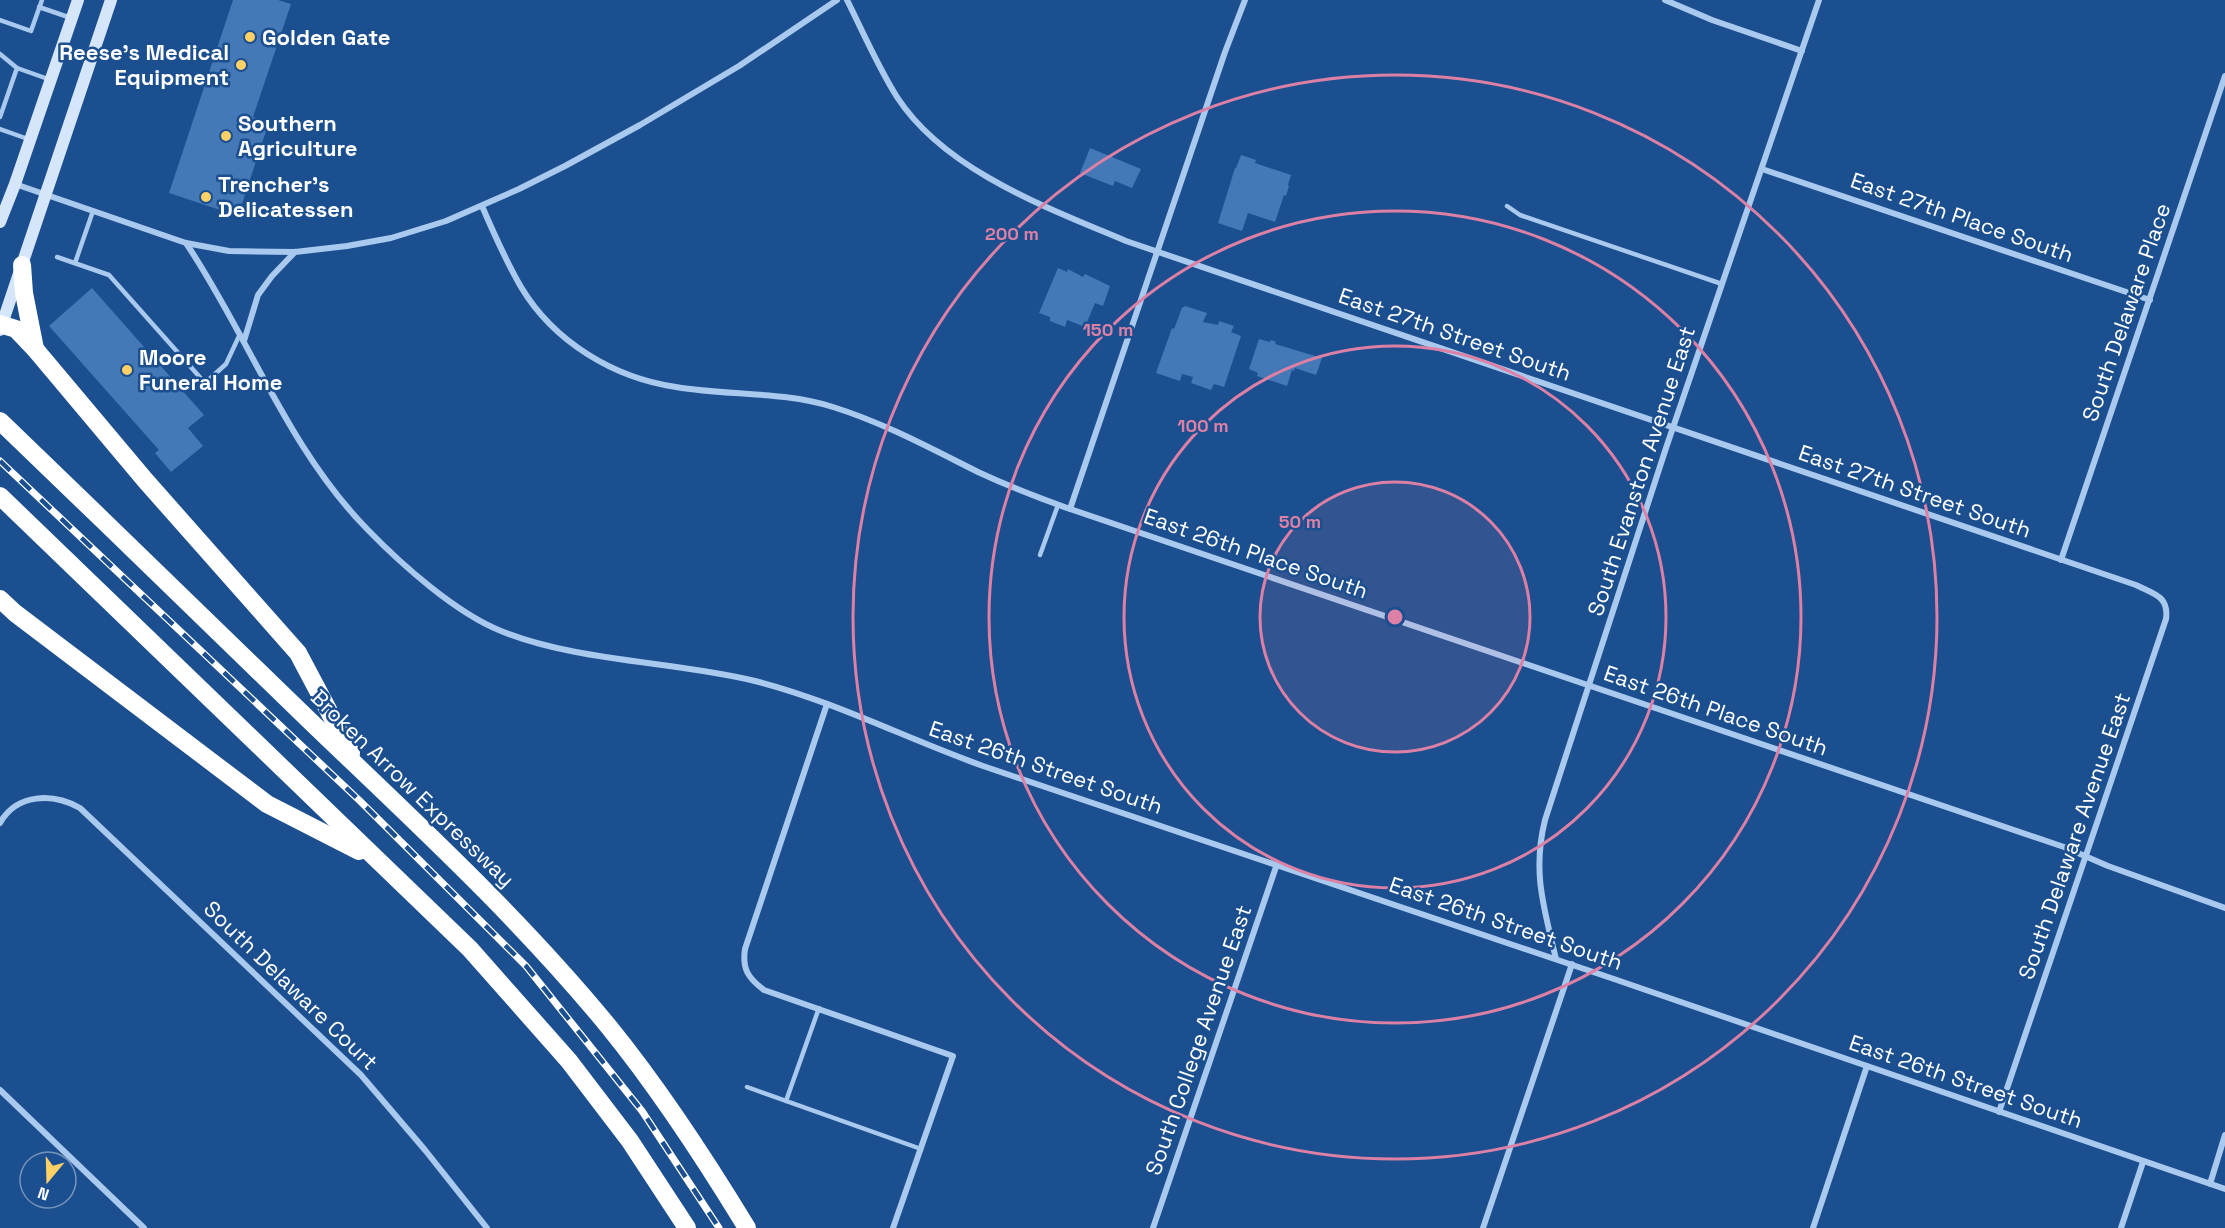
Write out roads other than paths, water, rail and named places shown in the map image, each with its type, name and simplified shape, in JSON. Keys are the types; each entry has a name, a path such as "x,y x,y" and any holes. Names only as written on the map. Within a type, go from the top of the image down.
{"highway":[{"path":"21,265 35,350"},
{"path":"1,326 16,329 298,653 359,768"},
{"name":"Broken Arrow Expressway","path":"0,421 359,768 541,949 609,1027 672,1111 747,1228"},
{"path":"0,496 470,950 569,1061 630,1141 687,1228"},
{"path":"0,599 15,613 267,804 377,860"}],"main road":[{"path":"0,222 31,140 78,0"},
{"path":"1,326 111,0"}],"street":[{"path":"15,184 186,243 229,251 295,252 391,238 446,221 565,166 640,125 739,66 837,0"},
{"name":"East 27th Street South","path":"847,0 897,98 921,128 950,152 990,179 1054,210 1126,241 2136,585"},
{"path":"1070,509 1225,52 1245,0"},
{"path":"1665,0 1712,20 1802,51"},
{"name":"South Evanston Avenue East","path":"1556,959 1542,903 1538,871 1539,843 1545,820 1673,427 1819,0"},
{"name":"South Delaware Place","path":"2061,560 2225,76"},
{"name":"East 27th Place South","path":"1762,169 2150,300"},
{"name":"East 26th Place South","path":"482,206 501,250 522,289 544,317 585,353 605,365 651,382 677,388 765,394 831,406 893,429 989,477 1058,505 2064,847 2108,866 2225,908"},
{"name":"East 26th Street South","path":"186,243 209,278 298,438 340,498 382,544 461,609 498,630 547,645 717,673 765,684 827,704 983,766 1572,964 2225,1189"},
{"path":"244,342 258,296 272,276 295,252"},
{"name":"South Delaware Avenue East","path":"1999,1112 2166,619 2168,608 2161,597 2136,585"},
{"path":"827,704 745,949 743,962 752,982 764,990 953,1056 893,1228"},
{"name":"South Delaware Court","path":"0,823 22,803 46,797 60,798 80,808 361,1075 487,1228"},
{"name":"South College Avenue East","path":"1154,1228 1276,864"},
{"path":"1483,1228 1572,964"},
{"path":"1813,1228 1867,1066"},
{"path":"0,1090 144,1228"},
{"path":"2210,1184 2225,1135"},
{"path":"2121,1228 2143,1162"}],"lane":[{"path":"0,20 31,31 42,0"},
{"path":"39,7 72,18"},
{"path":"0,54 17,68 51,80"},
{"path":"0,117 17,68"},
{"path":"0,129 31,140"},
{"path":"1507,206 1520,215 1722,284"},
{"path":"75,263 93,211"},
{"path":"57,257 108,276 205,383 226,364 240,334"},
{"path":"1040,555 1058,505"},
{"path":"786,1101 819,1008"},
{"path":"747,1087 921,1149"}],"railway":[{"path":"0,461 360,801 526,966 642,1111 719,1228"}],"place":[{"name":"Golden Gate","path":"250,37"},
{"name":"Reese's Medical Equipment","path":"241,65"},
{"name":"Southern Agriculture","path":"226,136"},
{"name":"Trencher’s Delicatessen","path":"206,197"},
{"name":"Moore Funeral Home","path":"127,370"}]}
